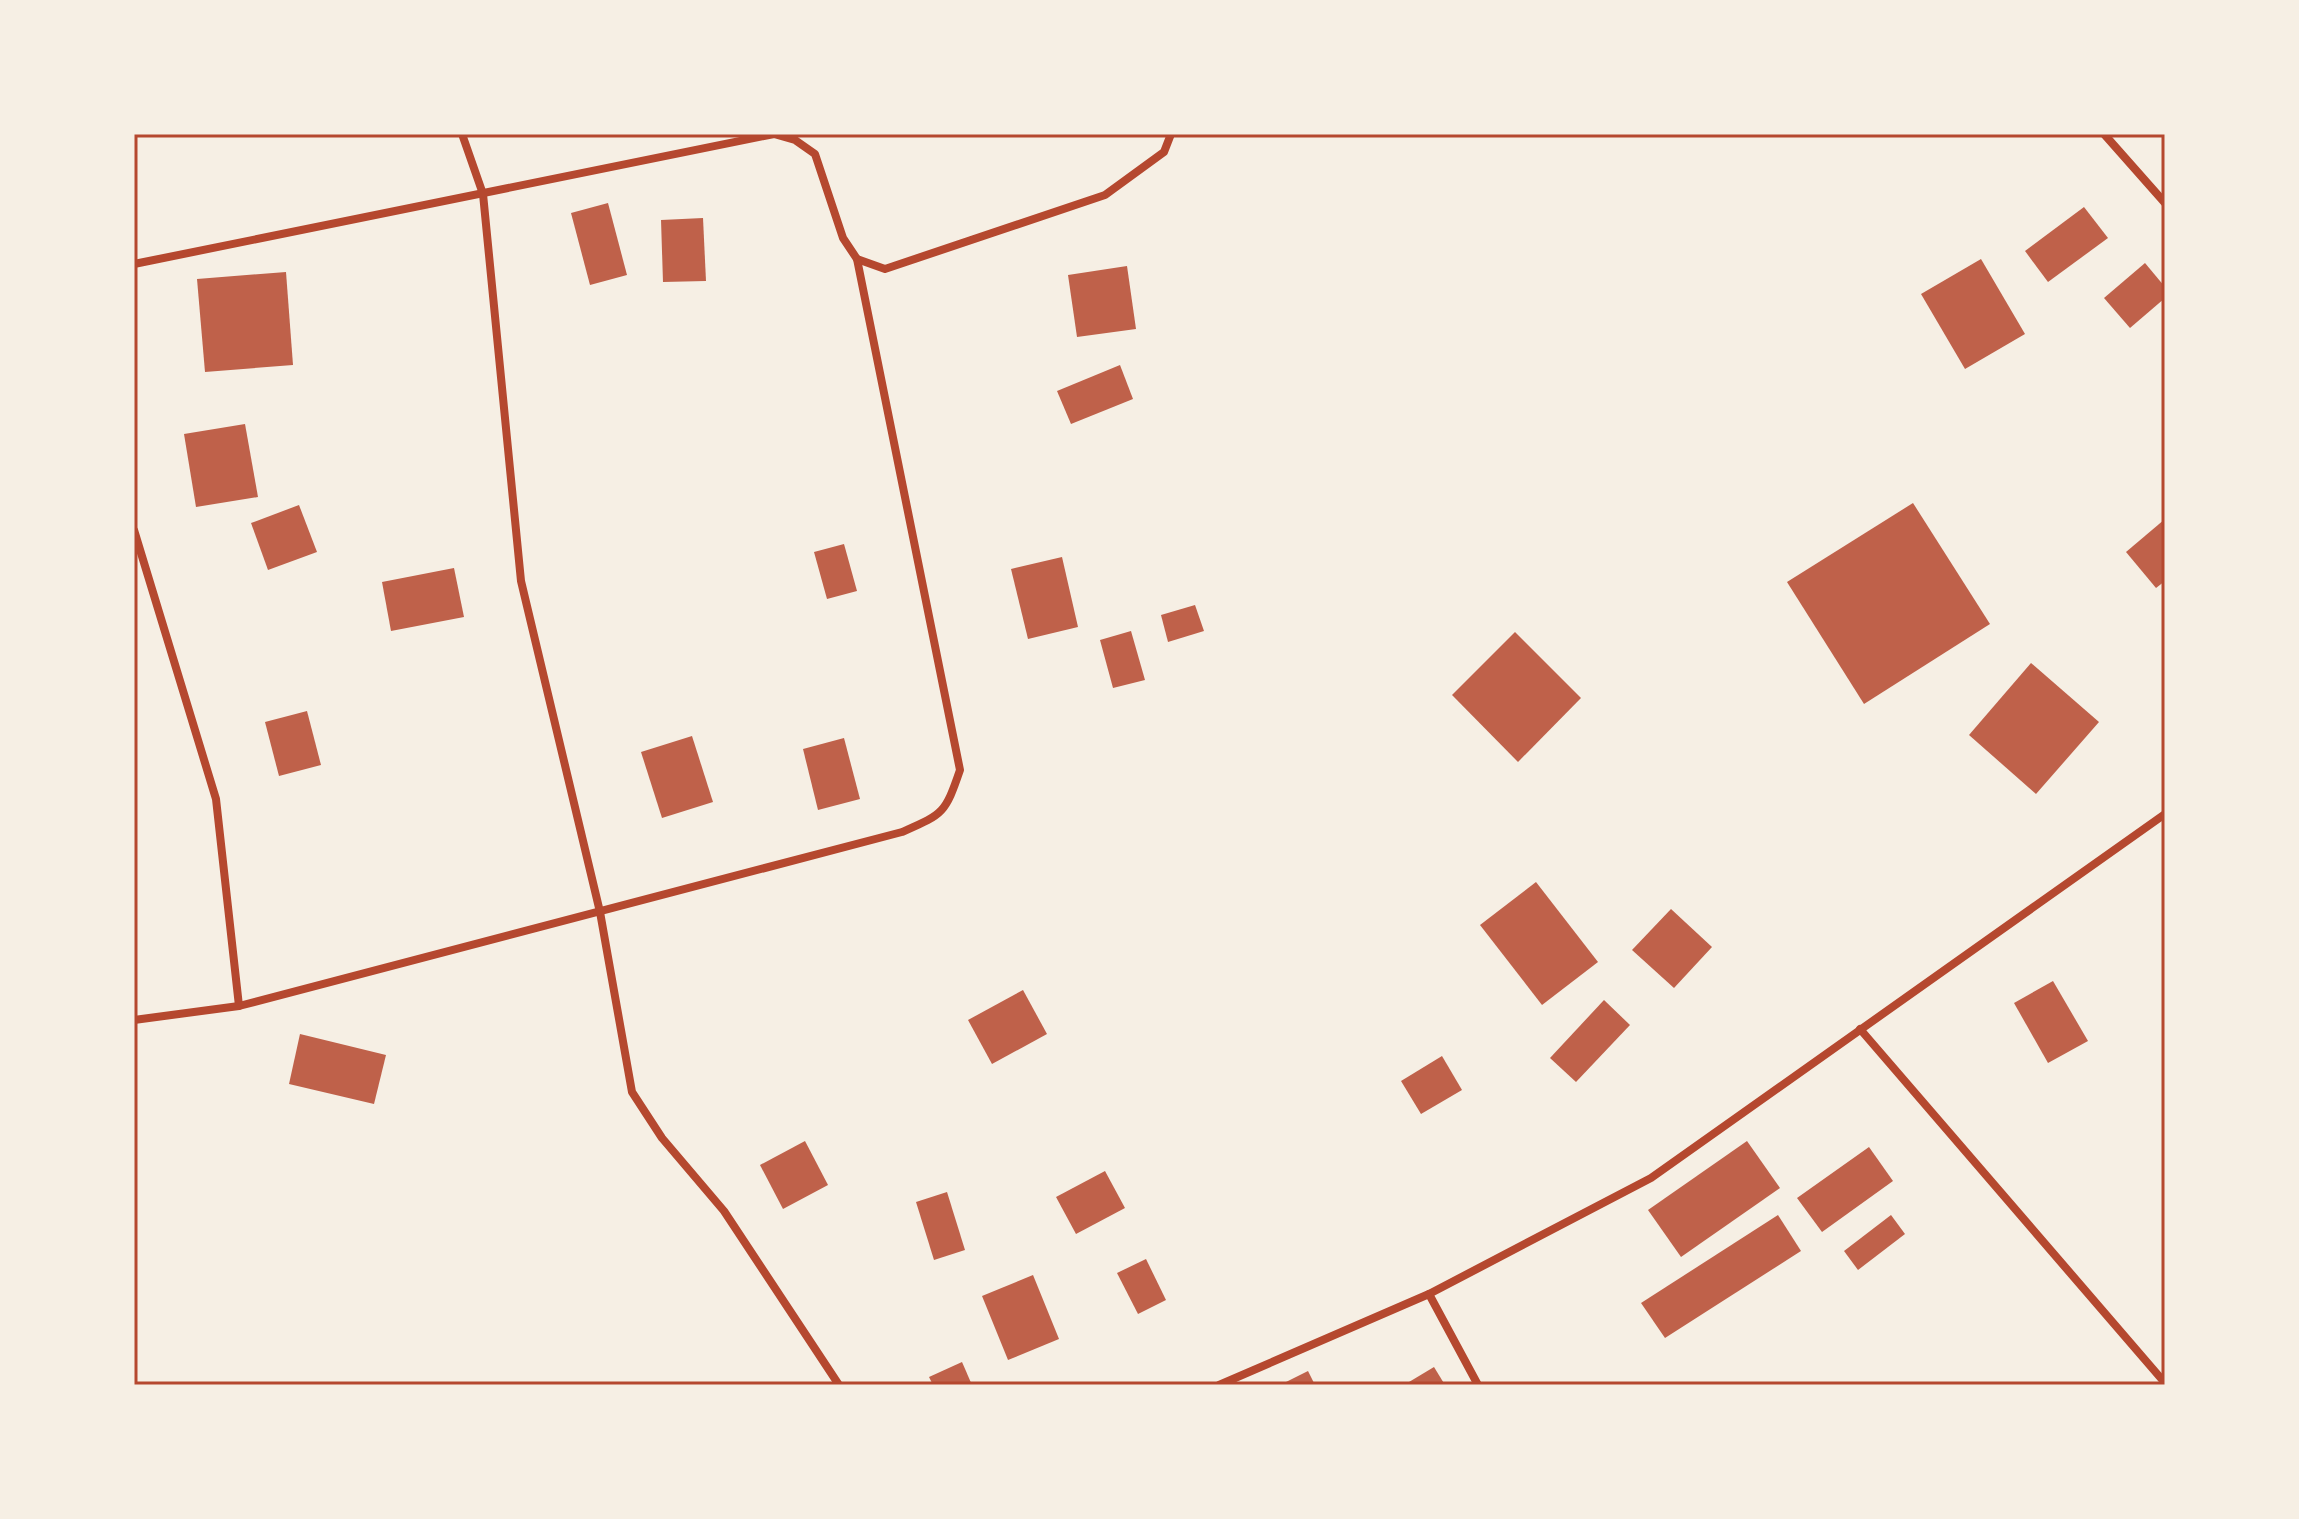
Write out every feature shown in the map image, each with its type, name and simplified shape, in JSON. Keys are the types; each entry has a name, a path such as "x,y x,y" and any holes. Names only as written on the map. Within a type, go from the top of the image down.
{"street":[{"path":"462,134 483,194 521,581 600,912 632,1092 662,1138 724,1211 839,1385"},
{"path":"134,264 774,134 795,140 815,154 843,238 857,259 960,770 950,801 936,817 902,832 239,1006 134,1020"},
{"path":"857,259 885,269 1105,195 1164,152 1171,134"},
{"path":"2104,134 2165,203"},
{"path":"134,530 216,799 239,1006"},
{"path":"1219,1385 1429,1294 1651,1178 2165,814"},
{"path":"1860,1029 2165,1383"},
{"path":"1429,1294 1478,1385"}],"building":[{"path":"608,203 627,275 590,285 571,213"},
{"path":"2084,207 2108,238 2048,282 2025,251"},
{"path":"703,218 706,281 663,282 661,220"},
{"path":"1981,259 2025,334 1965,369 1921,294"},
{"path":"2145,263 2165,287 2165,298 2130,328 2104,298"},
{"path":"1127,266 1136,329 1077,337 1068,275"},
{"path":"286,272 293,365 205,372 197,279"},
{"path":"1120,365 1133,399 1071,424 1057,391"},
{"path":"245,424 258,497 196,507 184,434"},
{"path":"1913,503 1990,624 1864,704 1787,582"},
{"path":"299,505 317,552 268,570 251,523"},
{"path":"2165,519 2165,581 2156,588 2126,552"},
{"path":"844,544 857,591 827,599 814,552"},
{"path":"1062,557 1078,627 1028,639 1011,569"},
{"path":"454,568 464,617 391,631 382,582"},
{"path":"1195,605 1204,631 1168,642 1161,615"},
{"path":"1131,631 1145,680 1113,688 1100,640"},
{"path":"1515,632 1581,698 1518,762 1452,695"},
{"path":"2031,663 2099,722 2036,794 1969,735"},
{"path":"307,711 321,765 279,776 265,722"},
{"path":"692,736 713,802 662,818 641,752"},
{"path":"844,738 860,799 818,810 803,749"},
{"path":"1536,882 1598,962 1542,1005 1480,925"},
{"path":"1671,909 1712,947 1674,988 1632,950"},
{"path":"2053,981 2088,1041 2048,1063 2014,1003"},
{"path":"1023,990 1047,1034 992,1064 968,1020"},
{"path":"1604,1000 1630,1025 1576,1082 1550,1058"},
{"path":"300,1034 386,1055 374,1104 289,1084"},
{"path":"1442,1056 1462,1090 1421,1114 1401,1081"},
{"path":"805,1141 828,1185 783,1209 760,1165"},
{"path":"1747,1141 1780,1188 1681,1257 1648,1210"},
{"path":"1869,1147 1893,1181 1822,1232 1797,1198"},
{"path":"1105,1171 1125,1208 1076,1234 1056,1197"},
{"path":"947,1192 965,1250 934,1260 916,1202"},
{"path":"1778,1215 1801,1251 1665,1338 1641,1303"},
{"path":"1891,1215 1905,1234 1858,1270 1844,1251"},
{"path":"1146,1259 1166,1300 1138,1314 1117,1273"},
{"path":"1033,1275 1059,1339 1008,1360 982,1296"},
{"path":"962,1362 972,1385 933,1385 929,1377"},
{"path":"1434,1367 1445,1385 1404,1385"},
{"path":"1308,1371 1315,1385 1280,1385"}]}
